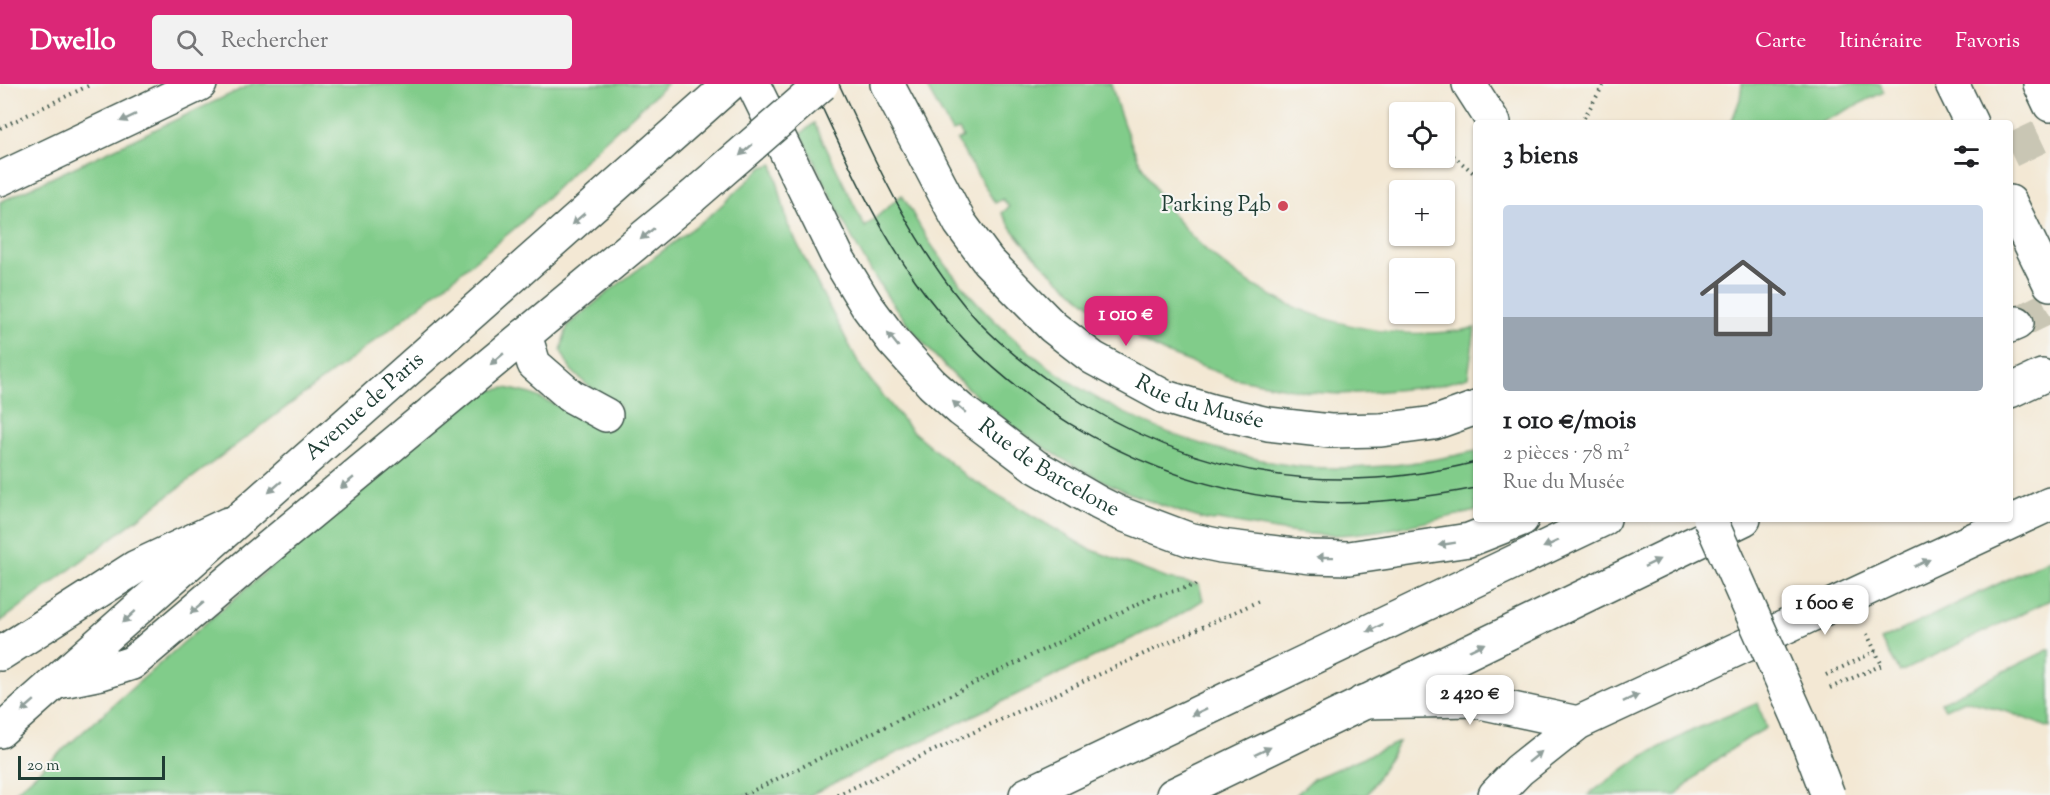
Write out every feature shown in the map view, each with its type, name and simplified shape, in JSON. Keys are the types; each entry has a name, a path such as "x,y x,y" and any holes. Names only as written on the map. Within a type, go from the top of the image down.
{"main road":[{"path":"0,179 164,93 200,84"},
{"name":"Avenue de Paris","path":"0,731 730,84"},
{"name":"Rue de Barcelone","path":"753,84 838,260 867,306 893,341 932,384 961,410 1035,466 1099,503 1119,513 1188,538 1221,546 1285,555 1349,558 1469,540 1514,522"},
{"path":"57,682 101,673 132,663 692,197 822,84"},
{"name":"Rue du Musée","path":"887,84 960,223 988,261 1053,327 1093,358 1165,397 1268,424 1330,431 1381,430 1434,423 1473,409"},
{"path":"1469,84 1492,120"},
{"path":"1952,84 1970,120"},
{"path":"2040,84 2050,105"},
{"path":"2013,208 2050,284"},
{"path":"525,335 534,364 571,396 606,415"},
{"path":"2013,390 2042,376"},
{"path":"2013,521 2050,504"},
{"path":"0,654 136,567 240,518"},
{"path":"1026,795 1598,522"},
{"path":"1711,522 1799,719 1828,795"},
{"path":"1173,795 1738,522"},
{"path":"1495,795 1519,770 1578,723 2011,522"},
{"path":"1363,702 1471,700 1578,723"}],"path":[{"path":"0,128 92,84"},
{"path":"1583,120 1604,84"},
{"path":"1455,157 1473,172"},
{"path":"744,795 1152,597 1194,587 1211,568 1221,546"},
{"path":"837,795 1261,600"},
{"path":"1829,688 1882,665 1867,633"},
{"path":"1842,668 1876,651"}],"green space":[{"path":"252,84 667,84 602,143 520,224 397,324 0,622 0,202"},
{"path":"925,84 1111,84 1122,121 1146,174 1167,207 1208,252 1240,277 1276,298 1314,314 1353,326 1394,332 1434,333 1473,328 1468,377 1437,386 1340,394 1309,392 1233,378 1163,352 1139,339 1136,334 1140,326 1133,322 1128,329 1114,323 1059,280 1034,255 1002,213 1009,207 1003,199 995,203 957,141 963,137 959,130 952,132"},
{"path":"1742,84 1880,84 1884,92 1826,120 1732,120 1740,99"},
{"path":"814,123 865,227 902,195 935,250 963,287 995,321 1065,378 1104,402 1145,423 1188,440 1233,453 1295,466 1347,468 1391,465 1434,460 1473,452 1473,512 1371,532 1321,535 1202,519 1156,504 1091,475 1020,431 986,405 926,346 876,279 855,244 801,134"},
{"path":"773,164 788,225 825,299 863,371 911,430 967,477 1087,548 1168,579 1199,585 1203,600 1176,617 810,795 12,795 193,634 474,393 506,388 531,394 605,426 620,406 587,385 571,370 561,351 568,325 713,213 763,167"},
{"path":"2050,559 2050,600 1900,672 1881,640"},
{"path":"2050,649 2050,728 2008,712 1965,700 1945,709 1941,702"},
{"path":"1758,703 1766,728 1719,758 1676,795 1588,795 1638,759 1693,730"},
{"path":"1399,742 1367,795 1296,795 1313,779"}],"tunnel":[{"path":"2013,150 2050,132"},
{"path":"2017,323 2050,307"}],"tram line":[{"path":"811,84 872,209 915,280 952,326 995,368 1041,405 1092,436 1145,462 1201,482 1259,495 1318,502 1378,502 1473,489"},
{"path":"839,84 910,226 964,305 984,328 1019,358 1056,386 1105,416 1154,440 1205,459 1257,471 1311,478 1365,479 1420,473 1473,463"}],"place":[{"name":"Parking P4b","path":"1283,206"}]}
